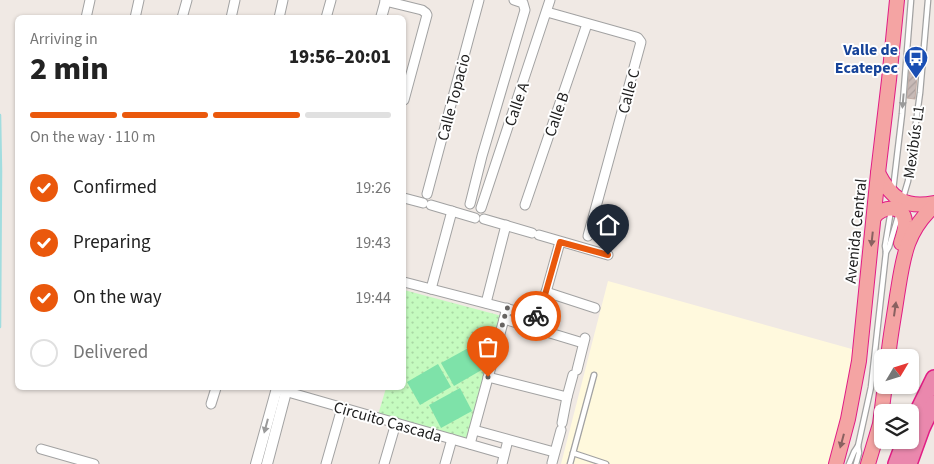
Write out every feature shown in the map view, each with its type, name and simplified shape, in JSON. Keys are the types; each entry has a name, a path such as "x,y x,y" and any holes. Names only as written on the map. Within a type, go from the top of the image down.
{"highway":[{"name":"Avenida Central","path":"836,464 860,362 896,0"},
{"path":"878,173 905,219 906,225 901,244 903,256"},
{"path":"874,217 880,211 895,203 934,205"},
{"path":"889,349 903,256 913,231 934,205"},
{"path":"919,409 933,380"},
{"path":"868,464 880,424 885,394"},
{"path":"909,464 922,428 934,403"},
{"path":"896,464 902,449"}],"street":[{"path":"87,15 90,0"},
{"path":"136,15 139,0"},
{"path":"183,15 186,0"},
{"path":"232,15 235,0"},
{"path":"280,15 283,0"},
{"path":"327,15 331,0"},
{"path":"382,15 386,0 422,10 427,15 406,93"},
{"name":"Calle Topacio","path":"427,194 479,0"},
{"path":"470,204 482,156 525,10 523,4 514,0"},
{"name":"Calle A","path":"481,208 550,0"},
{"name":"Calle C","path":"546,12 636,37 641,42 588,236"},
{"name":"Calle B","path":"525,205 587,24"},
{"path":"482,156 497,160"},
{"path":"406,199 608,255"},
{"path":"431,290 452,211"},
{"path":"486,303 506,225"},
{"path":"536,328 560,242"},
{"path":"406,283 539,316"},
{"path":"546,292 595,308"},
{"path":"470,444 507,308"},
{"path":"504,319 584,341 567,397 552,463"},
{"path":"488,377 567,397"},
{"path":"211,404 215,390"},
{"path":"256,464 282,390"},
{"path":"267,464 282,390"},
{"name":"Circuito Cascada","path":"285,390 504,454"},
{"path":"326,464 342,408"},
{"path":"384,464 396,423"},
{"path":"474,430 554,452"},
{"path":"445,464 452,439"},
{"path":"502,464 508,440"},
{"path":"42,449 94,464"}],"lane":[{"name":"Mexibús L1","path":"886,252 890,247 895,203 911,0"},
{"name":"Mexibús L1","path":"856,464 871,387 886,252 885,246 895,203 908,181 920,93 928,0"},
{"path":"570,464 594,375"},
{"name":"Mexibús L1","path":"849,464 858,446"},
{"path":"573,453 606,464"}],"shaded area":[{"path":"608,281 859,351 829,464 561,464"}],"green space":[{"path":"406,291 502,316 468,439 378,415 385,390 406,390"},
{"path":"472,346 485,368 454,386 441,363"},
{"path":"438,364 451,387 420,405 407,382"},
{"path":"460,388 472,411 441,428 429,405"}],"building":[{"path":"910,63 918,64 915,99 907,98"}],"waterway":[{"path":"0,115 0,327"}],"way so far":[{"path":"488,377 507,308 536,316"}],"place":[{"name":"Valle de Ecatepec","path":"916,79"}],"route":[{"path":"536,316 539,316 560,242 608,255"}]}
